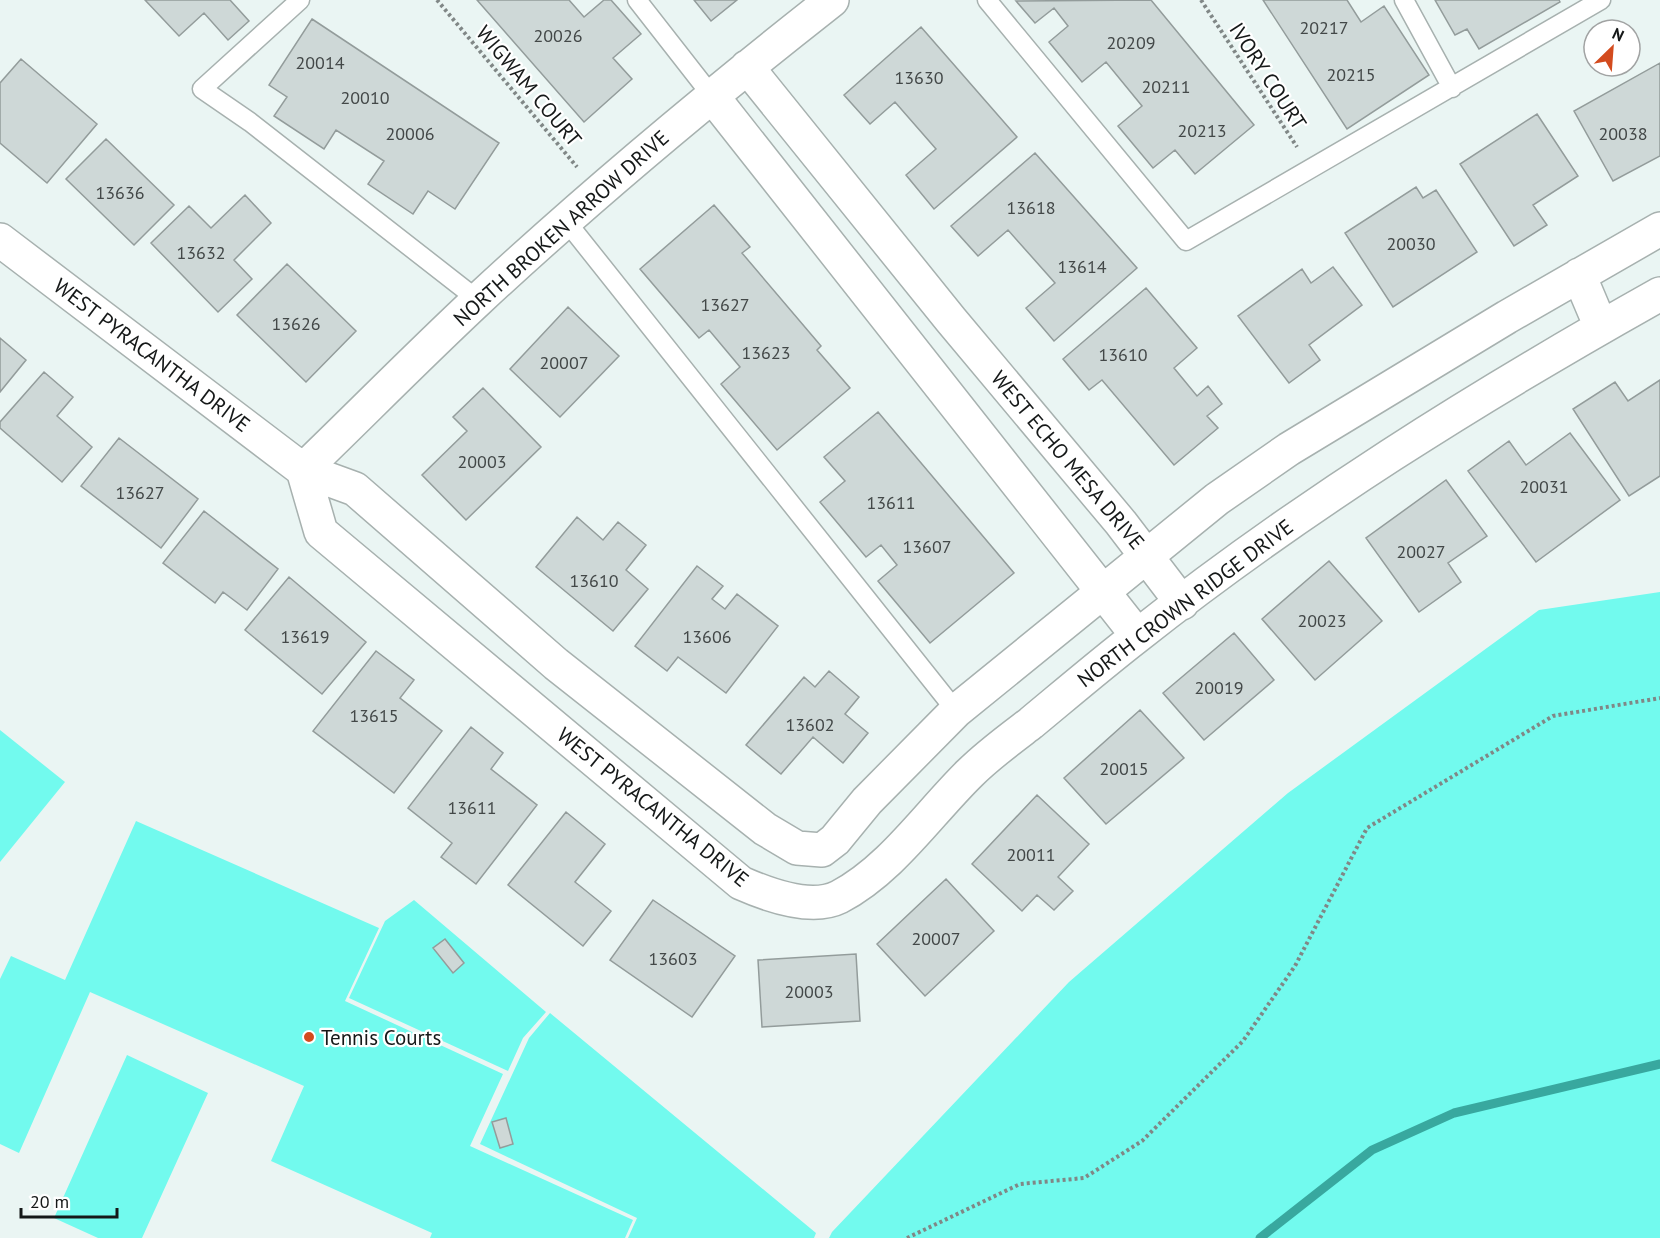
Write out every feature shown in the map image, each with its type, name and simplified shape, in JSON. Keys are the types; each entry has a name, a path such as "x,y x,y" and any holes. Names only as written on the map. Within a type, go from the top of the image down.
{"street":[{"name":"NORTH BROKEN ARROW DRIVE","path":"303,470 478,300 598,192 747,67 832,0"},
{"name":"WEST ECHO MESA DRIVE","path":"747,67 951,320 1148,558 1182,603"},
{"path":"712,96 1137,635"},
{"path":"794,901 798,848 822,850 835,840 867,801 956,711 1104,594 1217,500 1289,449 1660,229"},
{"name":"WEST PYRACANTHA DRIVE","path":"0,240 303,470 355,489 556,664 765,829 798,848"},
{"path":"1579,275 1601,327"},
{"name":"NORTH CROWN RIDGE DRIVE","path":"794,901 837,898 858,883 891,857 971,772 1137,635 1307,511 1384,459 1533,365 1660,294"},
{"path":"911,350 951,320"},
{"name":"WEST PYRACANTHA DRIVE","path":"303,470 321,532 522,702 618,778 741,882 766,894 794,901"},
{"path":"522,702 556,664"}],"lane":[{"path":"300,0 202,89 250,122 478,300"},
{"path":"637,0 712,96"},
{"path":"987,0 1186,241 1601,0"},
{"path":"1404,0 1452,88"},
{"path":"566,221 956,711"}],"path":[{"name":"WIGWAM COURT","path":"437,0 598,192"},
{"name":"IVORY COURT","path":"1201,0 1311,169"},
{"path":"907,1238 1020,1184 1084,1178 1142,1141 1243,1041 1295,966 1367,828 1553,716 1660,698"}],"shaded area":[{"path":"1660,592 1660,1238 829,1238 832,1232 1069,982 1288,793 1539,610"},
{"path":"0,730 65,782 0,862"},
{"name":"Tennis Courts","path":"136,821 379,928 345,1001 503,1074 470,1146 633,1220 625,1238 430,1238 432,1233 271,1161 304,1086 90,992 19,1153 0,1144 0,979 11,956 65,980"},
{"path":"414,900 546,1012 523,1038 508,1071 349,998 385,921"},
{"path":"550,1013 816,1233 814,1238 628,1238 637,1218 480,1144 529,1038"},
{"path":"127,1055 208,1093 142,1238 98,1238 54,1218"}],"building":[{"path":"145,0 230,0 249,21 228,40 204,13 179,36"},
{"path":"477,0 569,0 584,17 604,0 611,0 641,34 613,58 632,79 584,122"},
{"path":"694,0 737,0 711,21"},
{"path":"1151,0 1254,125 1195,174 1175,150 1153,168 1118,126 1142,106 1106,62 1082,82 1049,42 1068,26 1054,8 1035,23 1016,1"},
{"path":"1263,0 1347,0 1361,22 1384,6 1429,75 1347,129"},
{"path":"1435,0 1559,0 1560,2 1479,49 1467,29 1455,35"},
{"path":"312,19 499,143 455,209 428,191 413,214 368,184 384,161 336,130 324,149 274,116 287,97 269,85"},
{"path":"921,27 1017,137 934,209 906,175 936,149 895,102 870,124 844,95"},
{"path":"21,59 97,124 47,183 0,143 0,83"},
{"path":"1660,63 1660,156 1613,181 1574,111 1633,78 1642,78 1642,73"},
{"path":"1537,114 1578,176 1533,205 1547,225 1514,246 1460,164"},
{"path":"106,139 174,205 134,245 66,179"},
{"path":"1035,153 1137,268 1054,341 1026,308 1055,283 1008,230 978,256 951,226"},
{"path":"1416,187 1423,198 1436,190 1477,252 1393,307 1345,233"},
{"path":"245,195 271,223 234,260 252,279 218,312 151,243 189,206 211,228"},
{"path":"714,205 750,247 742,253 821,346 817,350 850,388 777,450 721,384 740,367 709,330 699,338 640,269"},
{"path":"287,264 356,331 306,382 237,315"},
{"path":"1333,267 1362,305 1309,345 1320,360 1289,383 1238,316 1302,269 1311,283"},
{"path":"1146,288 1197,348 1174,368 1197,396 1208,386 1222,404 1207,416 1218,428 1174,465 1102,380 1089,390 1063,359"},
{"path":"568,307 619,356 560,417 510,369"},
{"path":"0,338 26,360 0,392"},
{"path":"44,372 73,397 57,416 92,447 62,482 0,428 0,422"},
{"path":"1660,380 1660,476 1629,496 1573,409 1615,382 1628,401"},
{"path":"483,388 541,447 466,520 422,475 467,431 453,417"},
{"path":"878,412 1014,573 930,643 878,581 897,565 881,545 866,557 820,502 845,481 824,457"},
{"path":"1570,433 1620,500 1536,562 1468,471 1509,441 1526,465"},
{"path":"119,438 198,499 161,548 81,486"},
{"path":"1446,480 1487,536 1448,563 1461,582 1419,612 1366,538"},
{"path":"204,511 278,569 247,610 223,592 215,603 163,563"},
{"path":"577,517 603,540 618,522 646,545 626,570 648,589 613,631 536,567"},
{"path":"1329,561 1382,621 1315,680 1262,619"},
{"path":"697,566 723,586 712,599 725,609 737,594 778,626 726,693 678,657 667,671 635,646"},
{"path":"289,577 366,642 322,694 245,630"},
{"path":"1234,633 1274,680 1204,740 1163,693"},
{"path":"376,651 414,680 400,698 442,731 394,793 313,731"},
{"path":"829,671 859,697 845,714 868,733 843,763 813,737 781,774 746,745 804,677 815,687"},
{"path":"1140,710 1184,758 1106,824 1064,778"},
{"path":"471,727 503,753 491,769 537,805 476,884 441,857 452,843 408,808"},
{"path":"1037,795 1089,844 1058,877 1073,891 1054,910 1037,895 1022,911 972,864"},
{"path":"566,812 605,844 575,882 611,911 583,946 508,885"},
{"path":"946,879 994,931 925,996 877,944"},
{"path":"653,900 735,956 692,1017 610,960"},
{"path":"445,939 464,963 453,973 433,948"},
{"path":"856,954 860,1021 762,1027 758,960"},
{"path":"506,1118 513,1144 500,1148 492,1122"}],"waterway":[{"path":"1260,1238 1372,1150 1454,1113 1660,1064"}],"place":[{"name":"Tennis Courts","path":"309,1037"}]}
